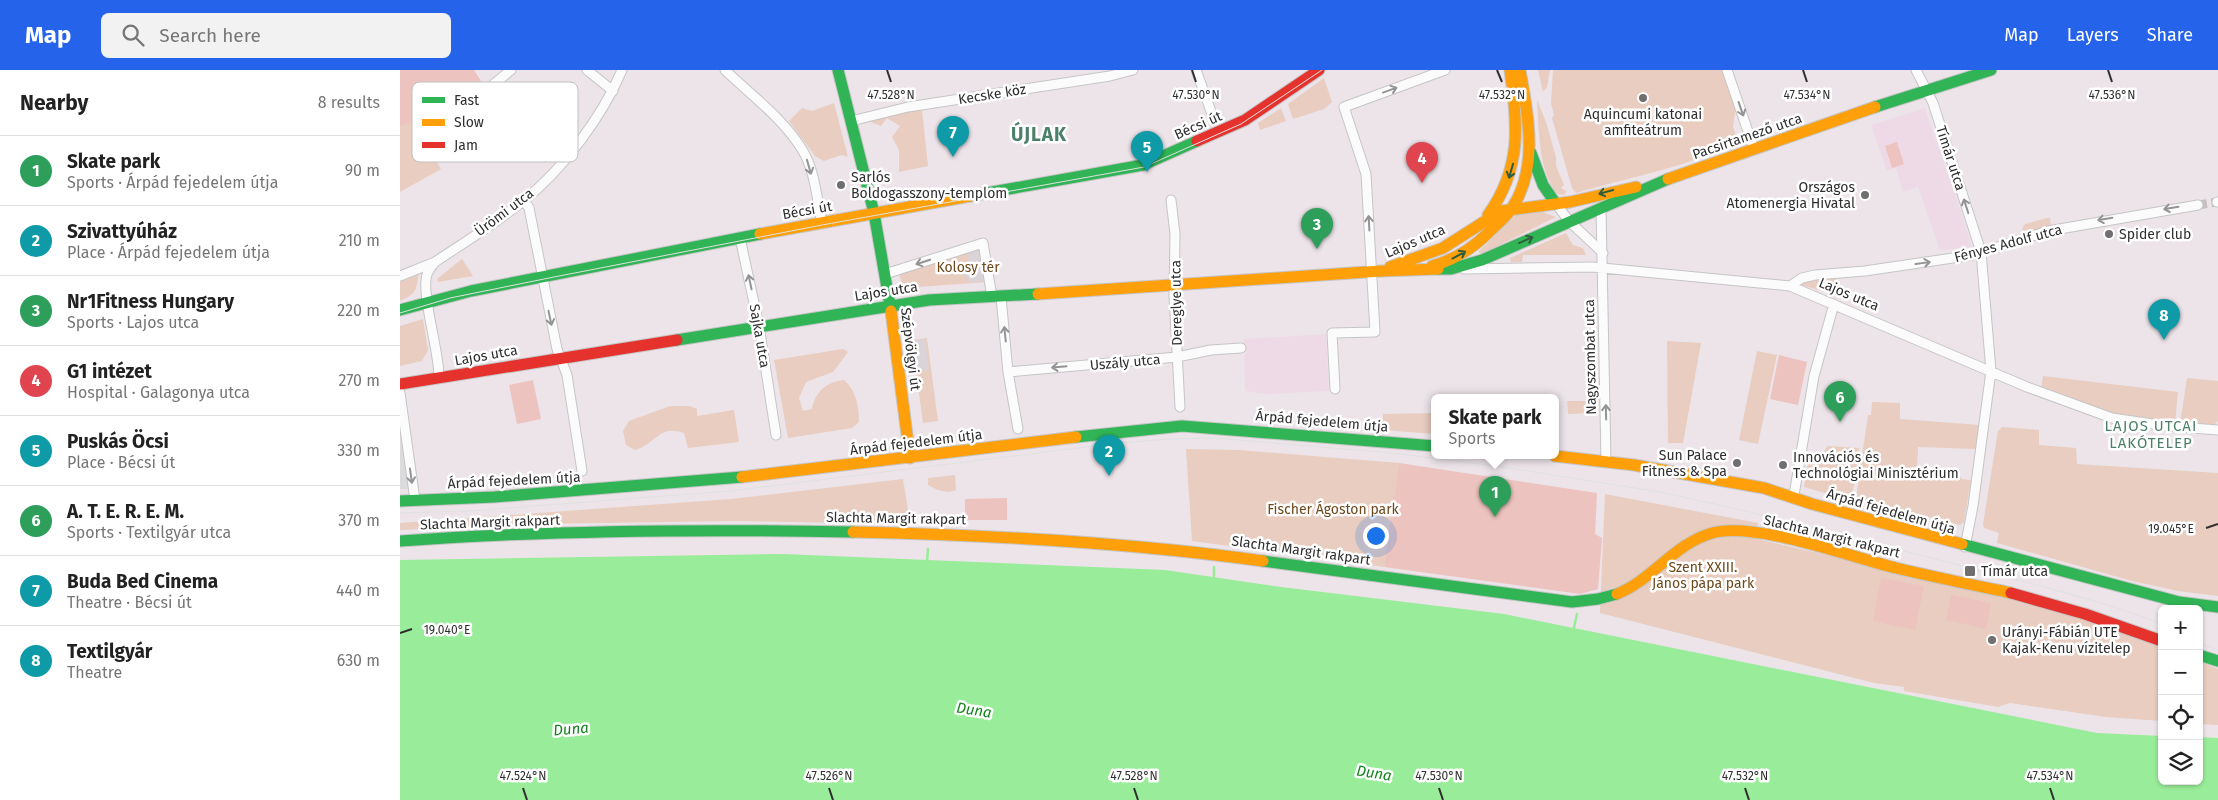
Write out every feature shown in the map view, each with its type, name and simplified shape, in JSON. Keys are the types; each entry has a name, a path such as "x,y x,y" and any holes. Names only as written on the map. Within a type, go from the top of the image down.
{"main road":[{"name":"Szépvölgyi út","path":"838,70 874,213 890,304 910,458"},
{"name":"Bécsi út","path":"400,310 428,301 740,238 1143,165 1245,120 1319,70"},
{"path":"1484,220 1501,200 1514,159 1517,123 1510,70"},
{"path":"1520,70 1530,148 1540,178 1556,204"},
{"name":"Pacsirtamező utca","path":"1482,260 1654,184 1927,90 1991,70"},
{"path":"1413,270 1436,265 1463,253 1479,242 1511,209 1526,176 1530,148"},
{"name":"Pacsirtamező utca","path":"1484,220 1502,211 1511,209 1556,204 1654,184"},
{"name":"Lajos utca","path":"1376,271 1443,248 1468,233 1484,220"},
{"name":"Lajos utca","path":"400,384 890,304 1376,271 1451,269 1482,260"},
{"name":"Árpád fejedelem útja","path":"400,501 494,497 715,480 1080,436 1182,426 1431,446"},
{"name":"Árpád fejedelem útja","path":"1559,456 1606,461 1715,479 1794,495 1812,504 1964,547 2170,600 2218,607"},
{"name":"Slachta Margit rakpart","path":"400,541 479,536 683,530 988,535 1184,550 1572,602 1590,601 1622,592 1637,583 1672,554 1709,534 1747,531 1765,533 1897,568 2014,594 2085,614 2158,640"},
{"path":"2203,656 2218,661"}],"street":[{"path":"496,82 511,70"},
{"path":"587,70 613,91"},
{"name":"Ürömi utca","path":"578,142 596,120 613,91 622,70"},
{"path":"725,70 784,126 803,152 809,166 822,223"},
{"name":"Kecske köz","path":"851,121 908,107 1110,76 1133,70"},
{"path":"1196,70 1213,118"},
{"path":"1335,389 1332,333 1375,332 1376,271 1366,174 1344,107 1445,70"},
{"path":"1727,70 1754,149"},
{"name":"Tímár utca","path":"1916,70 1927,90 1939,120 1981,252 1991,372 1973,506 1964,547"},
{"name":"Ürömi utca","path":"400,276 435,262 524,200 560,162"},
{"path":"524,200 529,210 560,358 567,375 582,471"},
{"name":"Dereglye utca","path":"1171,200 1175,234 1177,357 1180,407"},
{"path":"1556,204 1570,222"},
{"name":"Fényes Adolf utca","path":"1790,286 1802,278 1815,275 1864,271 1947,260 2081,223 2198,205"},
{"path":"1542,206 1556,212 1570,222 1603,253"},
{"name":"Nagyszombat utca","path":"1601,208 1606,461"},
{"name":"Sajka utca","path":"740,238 759,326 776,434"},
{"path":"885,274 983,243 996,297 1018,429"},
{"path":"435,262 428,272 426,280 439,362 439,378"},
{"name":"Lajos utca","path":"1451,269 1603,268 1790,286 1991,372 2112,418 2156,425 2218,430"},
{"path":"1794,495 1814,376 1834,304"},
{"name":"Uszály utca","path":"1008,372 1177,357 1211,350 1241,348"},
{"path":"400,393 415,500"}],"shaded area":[{"path":"400,70 474,70 481,81 480,82 412,82 412,122 400,126"},
{"path":"1925,108 1972,247 1940,250 1918,187 1903,192 1896,168 1887,171 1871,125"},
{"path":"1897,142 1904,164 1892,168 1885,146"},
{"name":"Kolosy tér","path":"976,249 982,253 986,281 968,282 969,280 963,275 962,267 969,259 967,251"},
{"path":"1326,334 1329,391 1266,394 1245,391 1244,339"},
{"path":"925,339 929,370 916,371 912,340"},
{"path":"1779,355 1807,362 1798,405 1770,399"},
{"path":"533,380 541,419 517,424 509,385"},
{"path":"400,427 409,489 400,489"},
{"path":"1399,463 1597,493 1595,534 1602,538 1598,589 1580,594 1384,567"},
{"path":"1007,498 1007,520 965,520 965,499"},
{"path":"1881,578 1924,586 1915,630 1873,621"},
{"path":"1951,595 1991,603 1986,629 1946,620"}],"green space":[{"path":"1538,70 1550,70 1547,87 1543,92"},
{"path":"1553,70 1724,70 1736,105 1733,127 1737,138 1705,156 1685,163 1576,193 1572,188 1552,118 1554,115 1551,103"},
{"path":"1324,78 1332,102 1324,109 1293,119 1288,104"},
{"path":"1537,100 1546,122 1556,157 1556,166 1564,185 1561,188 1566,191 1565,195 1557,194 1546,173 1539,137"},
{"path":"834,103 848,157 842,155 824,161 815,156 789,121 802,108 812,111"},
{"path":"913,108 922,110 928,166 899,172 899,150 892,137 900,126 887,118 881,126 866,120"},
{"path":"1281,108 1286,121 1260,130 1258,123"},
{"path":"407,113 412,121 412,162 437,162 441,169 400,192 400,115"},
{"path":"1543,212 1556,217 1482,254 1479,253 1516,215"},
{"path":"2050,218 2051,226 2026,234 2022,229 2025,224"},
{"path":"1566,233 1573,245 1583,248 1586,255 1523,255 1522,262 1511,262 1510,258"},
{"name":"Kolosy tér","path":"978,247 982,250 987,282 904,288 898,272"},
{"path":"462,259 473,276 438,282 437,279"},
{"path":"419,271 415,290 410,296 400,301 400,280"},
{"path":"1836,276 1834,294 1801,285 1803,281"},
{"path":"423,319 428,350 422,361 400,366 400,326"},
{"path":"927,338 938,421 923,423 912,340"},
{"path":"1667,341 1701,343 1683,443 1668,443"},
{"path":"843,349 848,352 833,372 806,382 799,398 803,411 812,409 813,403 822,389 832,383 844,380 856,399 859,422 852,428 788,438 774,360"},
{"path":"1757,351 1777,355 1758,444 1739,440"},
{"path":"2043,376 2178,392 2175,423 2111,414 2041,389"},
{"path":"2187,378 2218,381 2218,421 2213,426 2180,424"},
{"path":"1567,401 1590,401 1590,413 1568,414"},
{"path":"1872,402 1900,403 1900,419 1980,425 1975,449 1918,447 1917,470 1957,473 1962,479 1971,480 1964,522 1960,525 1856,498 1868,415 1871,415"},
{"path":"670,406 690,406 697,409 697,416 734,410 739,442 688,448 684,433 669,431 635,450 626,445 623,431 629,421"},
{"path":"1431,413 1431,434 1382,430 1383,414"},
{"path":"2002,427 2039,430 2039,445 2076,448 2077,464 2218,473 2218,596 2178,591 2132,581 1997,543 1999,533 1984,528 1983,524 1998,431"},
{"path":"1828,446 1859,448 1855,483 1849,500 1804,487 1808,464 1823,462 1825,449"},
{"name":"Fischer Ágoston park","path":"1186,449 1238,450 1399,463 1384,567 1192,541"},
{"path":"955,475 956,490 942,491 928,485 928,478"},
{"path":"903,479 908,510 907,524 738,521 532,524 400,530 400,523 731,499"},
{"name":"Szent XXIII. János pápa park","path":"1605,494 1758,523 1757,539 2071,611 2158,645 2158,721 2106,717 2010,703 1998,707 1904,691 1904,687 1874,683 1600,613"},
{"path":"2203,663 2218,669 2218,725 2203,724"}],"water":[{"name":"Duna","path":"783,554 1165,570 1273,586 1504,614 2097,733 2158,736 2158,785 2203,785 2203,737 2218,738 2218,800 400,800 400,560"}],"waterway":[{"path":"927,562 928,549"},
{"path":"1214,567 1214,581"},
{"path":"1574,628 1577,614"}],"tunnel":[{"path":"2198,205 2217,202"}],"tram line":[{"path":"400,313 450,298 554,277 822,225 1144,167 1241,124 1322,70"},
{"path":"400,513 469,511 730,491 1119,443 1168,439 1215,438 1431,458"},
{"path":"1440,459 1660,492 1742,510 2045,587 2115,607 2158,623"},
{"path":"2203,644 2218,650"}],"traffic: fast":[{"path":"838,70 874,213 891,311"},
{"path":"1875,107 1991,70"},
{"path":"970,196 1143,165 1197,141"},
{"path":"1531,153 1543,185 1556,204"},
{"path":"1438,269 1451,269 1482,260 1668,179"},
{"path":"400,310 471,291 760,234"},
{"path":"677,340 929,300 1038,294"},
{"path":"1076,437 1182,426 1431,446"},
{"path":"400,501 494,497 742,477"},
{"path":"400,541 626,531 853,532"},
{"path":"1962,544 2179,602 2218,607"},
{"path":"1263,561 1572,602 1598,599 1617,594"},
{"path":"2203,656 2218,661"}],"traffic: slow":[{"path":"1488,215 1507,180 1515,145 1515,109 1510,70"},
{"path":"1432,266 1455,257 1476,244 1507,215 1519,196 1525,179 1529,143 1526,106 1520,70"},
{"path":"1668,179 1875,107"},
{"path":"1390,267 1443,248 1501,211 1570,202 1636,187"},
{"path":"760,234 970,196"},
{"path":"1038,294 1381,271 1438,269"},
{"path":"891,311 910,458"},
{"path":"742,477 1076,437"},
{"path":"1559,456 1634,465 1764,488 1812,504 1962,544"},
{"path":"1617,594 1630,588 1674,553 1698,538 1712,533 1730,531 1777,536 1896,568 2011,593"},
{"path":"853,532 956,535 1110,544 1263,561"}],"traffic: jam":[{"path":"1197,141 1245,120 1319,70"},
{"path":"400,384 677,340"},
{"path":"2011,593 2085,614 2158,640"}],"place":[{"name":"Aquincumi katonai amfiteátrum","path":"1643,98"},
{"name":"Buda Bed Cinema","path":"953,157"},
{"name":"Puskás Öcsi","path":"1147,172"},
{"name":"G1 intézet","path":"1422,183"},
{"name":"Sarlós Boldogasszony-templom","path":"841,185"},
{"name":"Országos Atomenergia Hivatal","path":"1865,195"},
{"name":"Spider club","path":"2109,234"},
{"name":"Nr1Fitness Hungary","path":"1317,249"},
{"name":"Textilgyár","path":"2164,340"},
{"name":"A. T. E. R. E. M.","path":"1840,422"},
{"name":"Sun Palace Fitness & Spa","path":"1737,463"},
{"name":"Innovációs és Technológiai Minisztérium","path":"1783,465"},
{"name":"Szivattyúház","path":"1109,476"},
{"name":"Skate park","path":"1495,517"},
{"name":"Tímár utca","path":"1970,571"},
{"name":"Urányi-Fábián UTE Kajak-Kenu vízitelep","path":"1992,640"}],"district":[{"name":"ÚJLAK","path":"1039,134"},
{"name":"LAJOS UTCAI LAKÓTELEP","path":"2151,434"}]}
